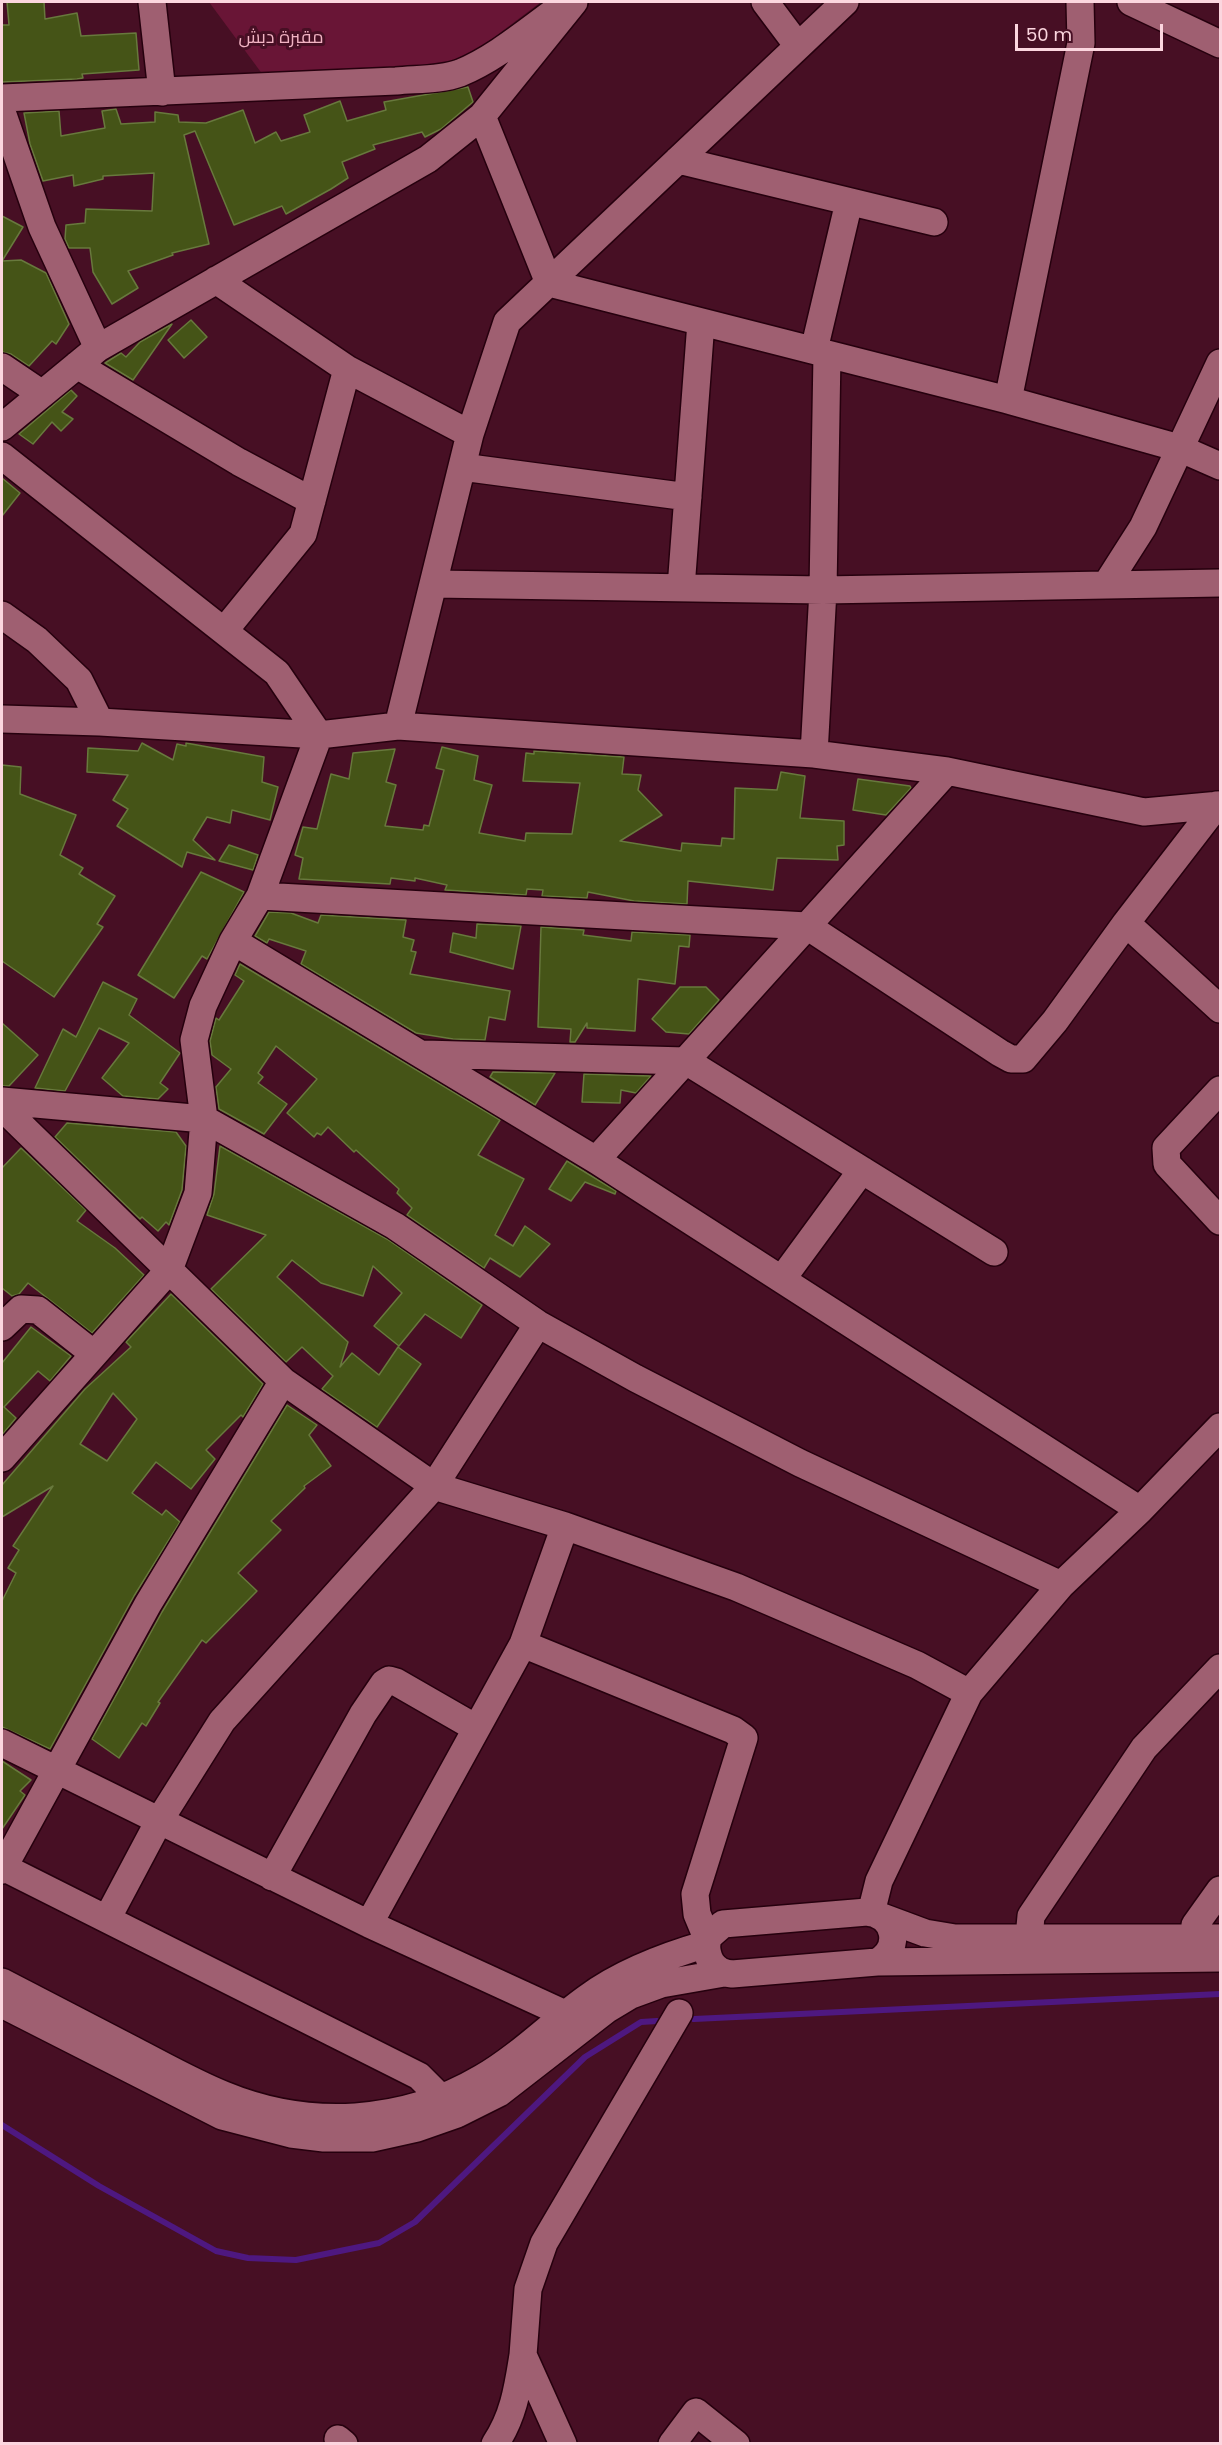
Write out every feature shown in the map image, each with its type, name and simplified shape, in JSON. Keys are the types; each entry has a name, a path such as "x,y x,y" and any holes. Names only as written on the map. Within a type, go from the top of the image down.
{"street":[{"path":"153,2 162,92"},
{"path":"2,98 446,77 460,73 489,57 572,2"},
{"path":"2,427 98,348 428,159 482,116 572,2"},
{"path":"765,2 798,46"},
{"path":"398,726 470,434 507,322 846,2"},
{"path":"1008,400 1081,43 1080,2"},
{"path":"1131,2 1221,44"},
{"path":"2,112 42,227 98,348"},
{"path":"482,116 549,283"},
{"path":"678,160 934,222"},
{"path":"814,754 823,590 820,352 849,202"},
{"path":"216,280 347,369 470,434"},
{"path":"549,283 1008,400 1179,448 1221,466"},
{"path":"681,588 701,322"},
{"path":"1106,585 1143,527 1221,363"},
{"path":"77,365 239,462 312,501"},
{"path":"2,367 42,394"},
{"path":"224,631 303,534 347,369"},
{"path":"2,456 277,672 319,735"},
{"path":"462,466 688,497"},
{"path":"434,585 823,590 1221,583"},
{"path":"2,615 37,640 79,680 100,722"},
{"path":"2,719 100,722 319,735 398,726 814,754 948,771 1144,812 1219,805"},
{"path":"2,1458 169,1270 198,1193 204,1119 194,1040 203,1006 233,941 260,896 319,735"},
{"path":"596,1160 948,771"},
{"path":"260,896 807,926 1000,1053 1011,1059 1023,1059 1055,1021 1126,923 1219,805"},
{"path":"1126,923 1221,1009"},
{"path":"233,941 596,1160 1140,1510"},
{"path":"420,1053 686,1061 994,1252"},
{"path":"1221,1090 1166,1148 1165,1156 1167,1164 1221,1221"},
{"path":"2,1101 204,1119 395,1226 538,1324 635,1378 800,1463 1061,1585"},
{"path":"2,1107 283,1382 434,1486 565,1526 736,1587 917,1665 969,1693"},
{"path":"782,1279 862,1170"},
{"path":"2,1327 21,1309 38,1310 94,1354"},
{"path":"107,1919 159,1821 222,1721 434,1486 538,1324"},
{"path":"283,1382 148,1604 2,1868 419,2076 445,2107"},
{"path":"877,1915 879,1881 969,1693 1061,1585 1140,1510 1221,1427"},
{"path":"369,1924 523,1644 565,1526"},
{"path":"523,1644 733,1730 744,1738 695,1894 696,1914 707,1941 707,1957 711,1964 724,1973"},
{"path":"1029,1938 1031,1916 1144,1748 1221,1668"},
{"path":"272,1877 363,1714 384,1683 389,1680 396,1682 476,1728"},
{"path":"2,1743 572,2023 606,2010 631,1995 661,1984 724,1973 877,1962 1193,1948 1221,1938"},
{"path":"1193,1948 1195,1925 1221,1890"},
{"path":"877,1915 892,1929 894,1937 889,1952 877,1962"},
{"path":"2,2004 188,2101 222,2116 255,2127 324,2138 372,2138 445,2107 499,2093 572,2023 589,1996 645,1965 707,1941 716,1928 731,1923 877,1915 925,1933 955,1938 1029,1938 1193,1948 1221,1958"},
{"path":"2,1982 198,2083 260,2107 326,2118 370,2117 410,2109 445,2107"},
{"path":"495,2444 503,2432 516,2401 523,2355 528,2289 544,2243 679,2013"},
{"path":"523,2355 563,2444"},
{"path":"672,2444 696,2412 736,2444"}],"green space":[{"name":"مقبرة دبش","path":"209,2 541,2 456,66 263,75"}],"building":[{"path":"7,2 44,2 45,19 77,13 81,36 136,33 139,70 82,74 83,78 77,79 2,82 2,25 9,25"},
{"path":"468,87 473,102 441,129 425,137 422,132 373,145 375,149 342,162 348,178 331,189 286,214 282,206 234,225 195,131 184,135 209,244 172,253 173,255 128,271 138,288 112,304 93,272 90,248 69,248 65,239 66,225 85,223 86,209 152,211 154,173 103,176 103,179 74,186 73,175 43,181 30,144 24,113 59,111 61,136 105,128 102,111 116,109 121,124 155,122 155,112 178,115 179,122 206,123 243,110 255,143 276,132 281,141 310,132 304,115 340,101 347,121 386,110 384,102"},
{"path":"2,216 23,227 2,261"},
{"path":"21,260 46,273 69,324 56,344 52,341 29,366 11,354 2,352 2,261"},
{"path":"191,320 207,337 184,358 168,340"},
{"path":"172,324 133,380 105,363 121,353 126,357 140,342"},
{"path":"71,390 77,396 62,412 73,419 61,431 52,422 33,444 19,434"},
{"path":"2,478 20,493 2,516"},
{"path":"142,743 173,760 177,744 186,746 186,743 264,757 262,782 278,787 270,820 232,810 230,823 207,817 193,840 215,860 187,852 182,867 117,826 128,809 113,800 128,775 87,772 88,748 138,751"},
{"path":"442,747 478,756 474,780 492,785 479,833 525,841 526,833 572,834 580,783 523,781 526,753 534,754 534,751 624,757 622,774 641,775 638,790 662,815 620,841 681,851 682,843 721,846 722,838 734,839 735,788 777,790 781,772 805,776 800,818 844,821 844,845 837,846 838,860 777,858 773,890 688,881 687,904 634,901 588,892 587,898 542,896 543,890 527,889 526,895 445,890 447,885 415,878 415,881 391,878 390,884 299,879 303,858 295,855 303,827 317,829 331,774 349,779 353,753 395,749 386,782 396,785 385,826 423,830 424,825 429,826 444,770 436,768"},
{"path":"2,765 21,767 20,794 76,815 60,855 83,868 79,874 115,896 97,924 103,927 54,997 2,961"},
{"path":"858,779 910,786 911,788 886,815 853,810"},
{"path":"229,845 258,855 253,870 219,861"},
{"path":"201,872 244,892 207,959 202,956 174,998 138,975"},
{"path":"269,912 291,913 318,923 321,915 406,920 403,937 414,940 411,951 416,952 410,974 510,991 505,1020 489,1017 485,1040 453,1039 416,1033 301,964 306,951 269,939 267,943 255,936"},
{"path":"477,924 521,926 513,969 450,952 453,933 476,938"},
{"path":"541,927 584,930 583,935 631,941 632,932 690,935 689,947 679,946 675,984 638,979 635,1031 587,1028 587,1023 575,1042 570,1042 571,1029 538,1027"},
{"path":"240,964 500,1120 478,1155 524,1179 495,1235 513,1246 525,1226 550,1244 520,1277 490,1258 484,1268 407,1215 412,1208 397,1193 399,1189 356,1150 354,1152 328,1127 321,1135 317,1133 314,1137 287,1113 317,1079 276,1046 258,1073 263,1077 258,1083 287,1104 264,1134 219,1109 216,1087 231,1069 212,1055 210,1041 216,1018 219,1020 244,981 235,975"},
{"path":"103,982 137,999 129,1015 180,1053 160,1083 168,1089 158,1099 123,1096 102,1078 129,1043 99,1028 65,1091 35,1088 63,1029 76,1037"},
{"path":"680,987 706,987 719,1000 689,1034 666,1032 652,1019"},
{"path":"2,1023 38,1055 9,1086 2,1086"},
{"path":"493,1072 555,1073 535,1105 490,1077"},
{"path":"584,1074 651,1076 636,1093 621,1090 620,1103 582,1102"},
{"path":"67,1123 176,1132 186,1146 182,1190 169,1225 166,1222 158,1231 142,1217 140,1219 55,1137"},
{"path":"220,1146 387,1239 482,1305 461,1338 425,1314 399,1346 374,1326 402,1293 373,1266 363,1296 321,1283 292,1260 277,1277 348,1342 340,1367 352,1353 379,1375 398,1347 421,1364 377,1427 322,1389 333,1376 302,1347 286,1362 211,1289 266,1235 207,1215 214,1194"},
{"path":"21,1148 86,1210 77,1221 115,1248 144,1275 92,1333 28,1283 19,1294 12,1296 2,1288 2,1168"},
{"path":"567,1161 616,1191 615,1194 585,1182 571,1201 549,1189"},
{"path":"171,1294 263,1384 243,1417 241,1415 206,1450 215,1459 191,1489 156,1462 132,1493 162,1515 166,1510 180,1522 134,1596 50,1749 2,1727 2,1601 16,1573 8,1568 19,1550 13,1546 53,1486 2,1517 2,1485 85,1389 131,1347 126,1342","holes":["113,1393 137,1419 107,1461 80,1444"]},
{"path":"31,1327 71,1356 50,1381 38,1371 4,1407 16,1418 2,1435 2,1363"},
{"path":"287,1405 317,1425 309,1435 331,1466 304,1486 305,1488 271,1521 281,1530 238,1573 257,1591 206,1643 202,1640 158,1702 160,1703 146,1726 142,1723 119,1758 92,1739 162,1612"},
{"path":"2,1761 31,1780 20,1791 25,1795 2,1829"}],"waterway":[{"path":"694,2019 1220,1994"},
{"path":"2,2125 99,2186 216,2251 248,2258 296,2260 379,2243 415,2222 585,2057 641,2022 657,2021"}]}
